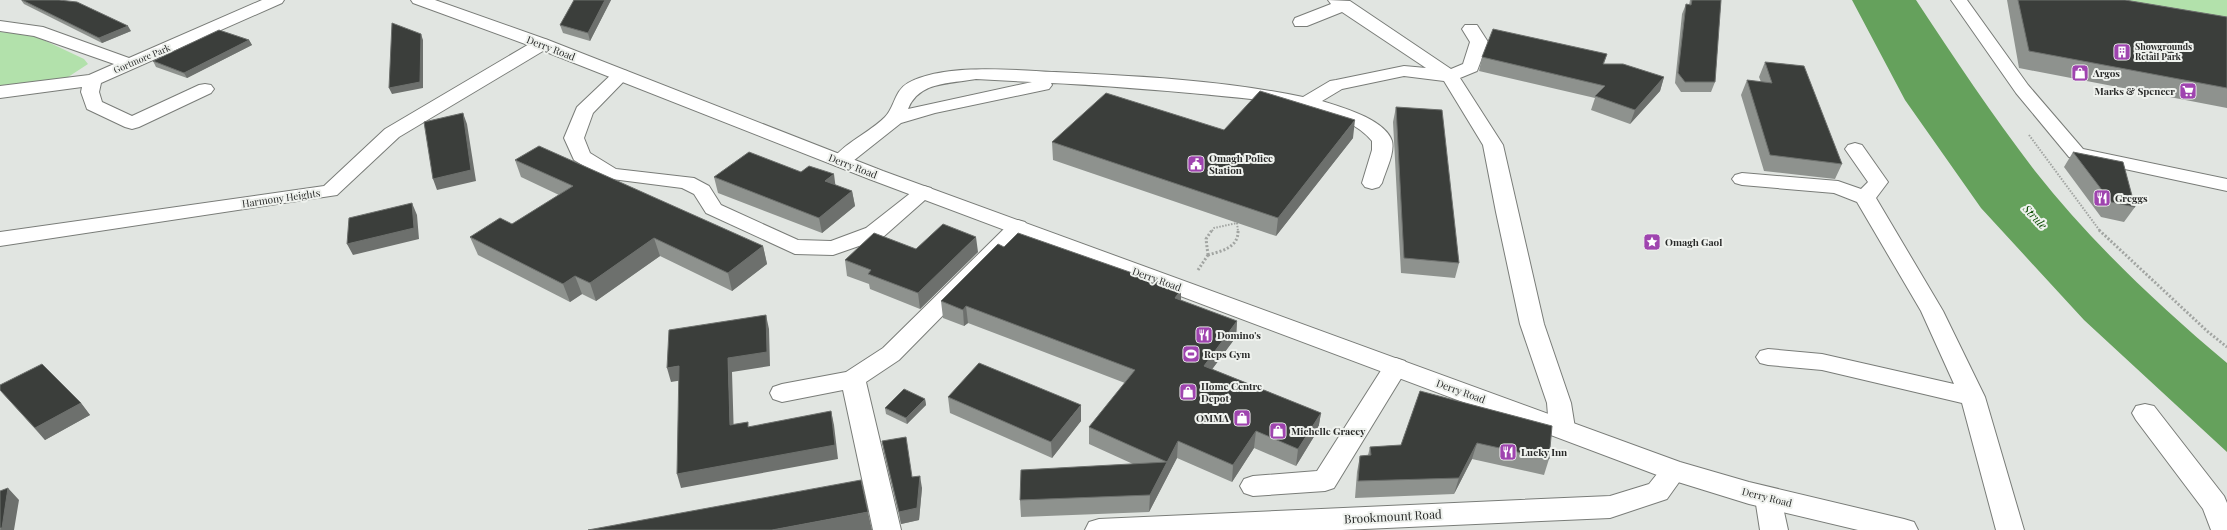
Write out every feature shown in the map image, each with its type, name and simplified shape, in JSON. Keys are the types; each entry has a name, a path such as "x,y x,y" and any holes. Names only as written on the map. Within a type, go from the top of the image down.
{"street":[{"name":"Gortmore Park","path":"0,92 93,80 276,0"},
{"name":"Derry Road","path":"420,0 542,44 841,161 1396,366 1674,471 1768,498 1904,530"},
{"path":"1959,0 2022,89 2076,153 2227,185"},
{"path":"1301,22 1340,2 1450,76 1493,145 1506,212 1532,324 1559,403 1562,428"},
{"path":"0,26 37,30 129,64"},
{"path":"1306,103 1336,85 1404,71 1450,76 1471,67 1479,42 1471,29"},
{"name":"Harmony Heights","path":"0,239 330,191 392,133 542,44"},
{"path":"894,118 904,96 914,86 931,81 976,74 1035,81 1069,79 1110,80 1267,95 1339,112 1375,132 1382,141 1382,146 1372,183"},
{"path":"621,75 584,111 574,138 581,156 611,174 687,182 702,190 713,209 795,247 833,248 874,233 924,192"},
{"path":"93,80 90,92 94,105 132,123 205,90"},
{"path":"841,161 894,118 1035,81"},
{"path":"1855,149 1878,182 1865,198"},
{"path":"1742,179 1838,187 1865,198 1932,311 1973,397 2010,530"},
{"path":"782,393 852,379 891,354 1018,227"},
{"path":"1768,357 1822,362 1973,397"},
{"path":"1253,486 1325,481 1396,366"},
{"path":"852,379 887,530"},
{"path":"2145,413 2214,504 2224,530"},
{"name":"Brookmount Road","path":"1099,530 1610,507 1658,492 1674,471"},
{"path":"1768,498 1774,530"}],"path":[{"path":"2028,133 2104,237 2207,332 2227,347"},
{"path":"1186,289 1208,255 1230,248 1238,236 1237,223 1214,228 1206,239 1208,255"}],"shaded area":[{"path":"2118,0 2227,0 2227,19"},
{"path":"0,32 33,35 84,59 88,64 65,79 0,89"}],"water":[{"name":"Strule","path":"1852,0 1916,0 1989,108 2019,150 2056,197 2126,272 2176,319 2227,363 2227,452 2084,320 1981,208 1905,100"}],"building":[{"path":"22,0 59,0 77,2 128,26 99,38"},
{"path":"574,0 605,0 588,33 560,25"},
{"path":"1692,0 1721,0 1715,82 1685,82 1678,73 1686,4 1691,5"},
{"name":"Showgrounds Retail Park","path":"2018,0 2125,0 2227,17 2227,88 2029,51"},
{"path":"392,23 421,34 420,82 389,88"},
{"path":"1493,29 1607,54 1603,64 1623,64 1664,77 1635,110 1595,96 1605,86 1482,57"},
{"path":"219,30 249,40 184,73 153,61"},
{"path":"1765,62 1804,66 1842,164 1770,155 1747,80 1772,83"},
{"path":"1260,91 1355,120 1278,218 1052,142 1106,93 1224,130"},
{"path":"1396,107 1442,110 1459,263 1404,258"},
{"path":"463,113 471,170 433,179 424,122"},
{"path":"539,146 763,246 728,273 654,238 590,283 575,276 563,284 470,237 500,218 512,224 573,186 515,160"},
{"path":"749,152 801,172 809,166 834,174 825,181 852,191 819,218 714,177"},
{"path":"2073,152 2123,162 2135,207 2111,202"},
{"path":"412,203 414,228 347,244 349,218"},
{"path":"943,224 976,237 918,293 868,274 871,270 845,260 874,233 916,249"},
{"path":"1018,233 1181,290 1175,298 1237,321 1204,366 1321,413 1298,449 1256,431 1233,465 1178,441 1150,495 1020,500 1021,470 1167,462 1089,427 1135,370 966,306 963,310 941,301 998,244 1004,247"},
{"path":"766,315 767,352 728,358 730,425 748,422 748,427 831,411 835,445 677,474 679,366 667,368 669,330"},
{"path":"979,363 1081,405 1051,442 948,397"},
{"path":"42,364 81,403 35,428 0,390 0,385"},
{"path":"904,389 925,399 906,418 885,408"},
{"path":"1420,391 1552,426 1549,459 1477,443 1459,478 1358,481 1360,456 1371,455 1370,447 1401,445"},
{"path":"906,437 912,477 920,476 917,508 899,512 882,441"},
{"path":"861,480 868,512 772,530 588,530"},
{"path":"8,488 2,528 0,528 0,491"}],"place":[{"name":"Showgrounds Retail Park","path":"2122,52"},
{"name":"Argos","path":"2080,73"},
{"name":"Marks & Spencer","path":"2188,91"},
{"name":"Omagh Police Station","path":"1196,164"},
{"name":"Greggs","path":"2102,198"},
{"name":"Omagh Gaol","path":"1652,242"},
{"name":"Domino's","path":"1204,335"},
{"name":"Reps Gym","path":"1191,354"},
{"name":"Home Centre Depot","path":"1188,392"},
{"name":"OMMA","path":"1242,418"},
{"name":"Michelle Gracey","path":"1278,431"},
{"name":"Lucky Inn","path":"1508,452"}]}
